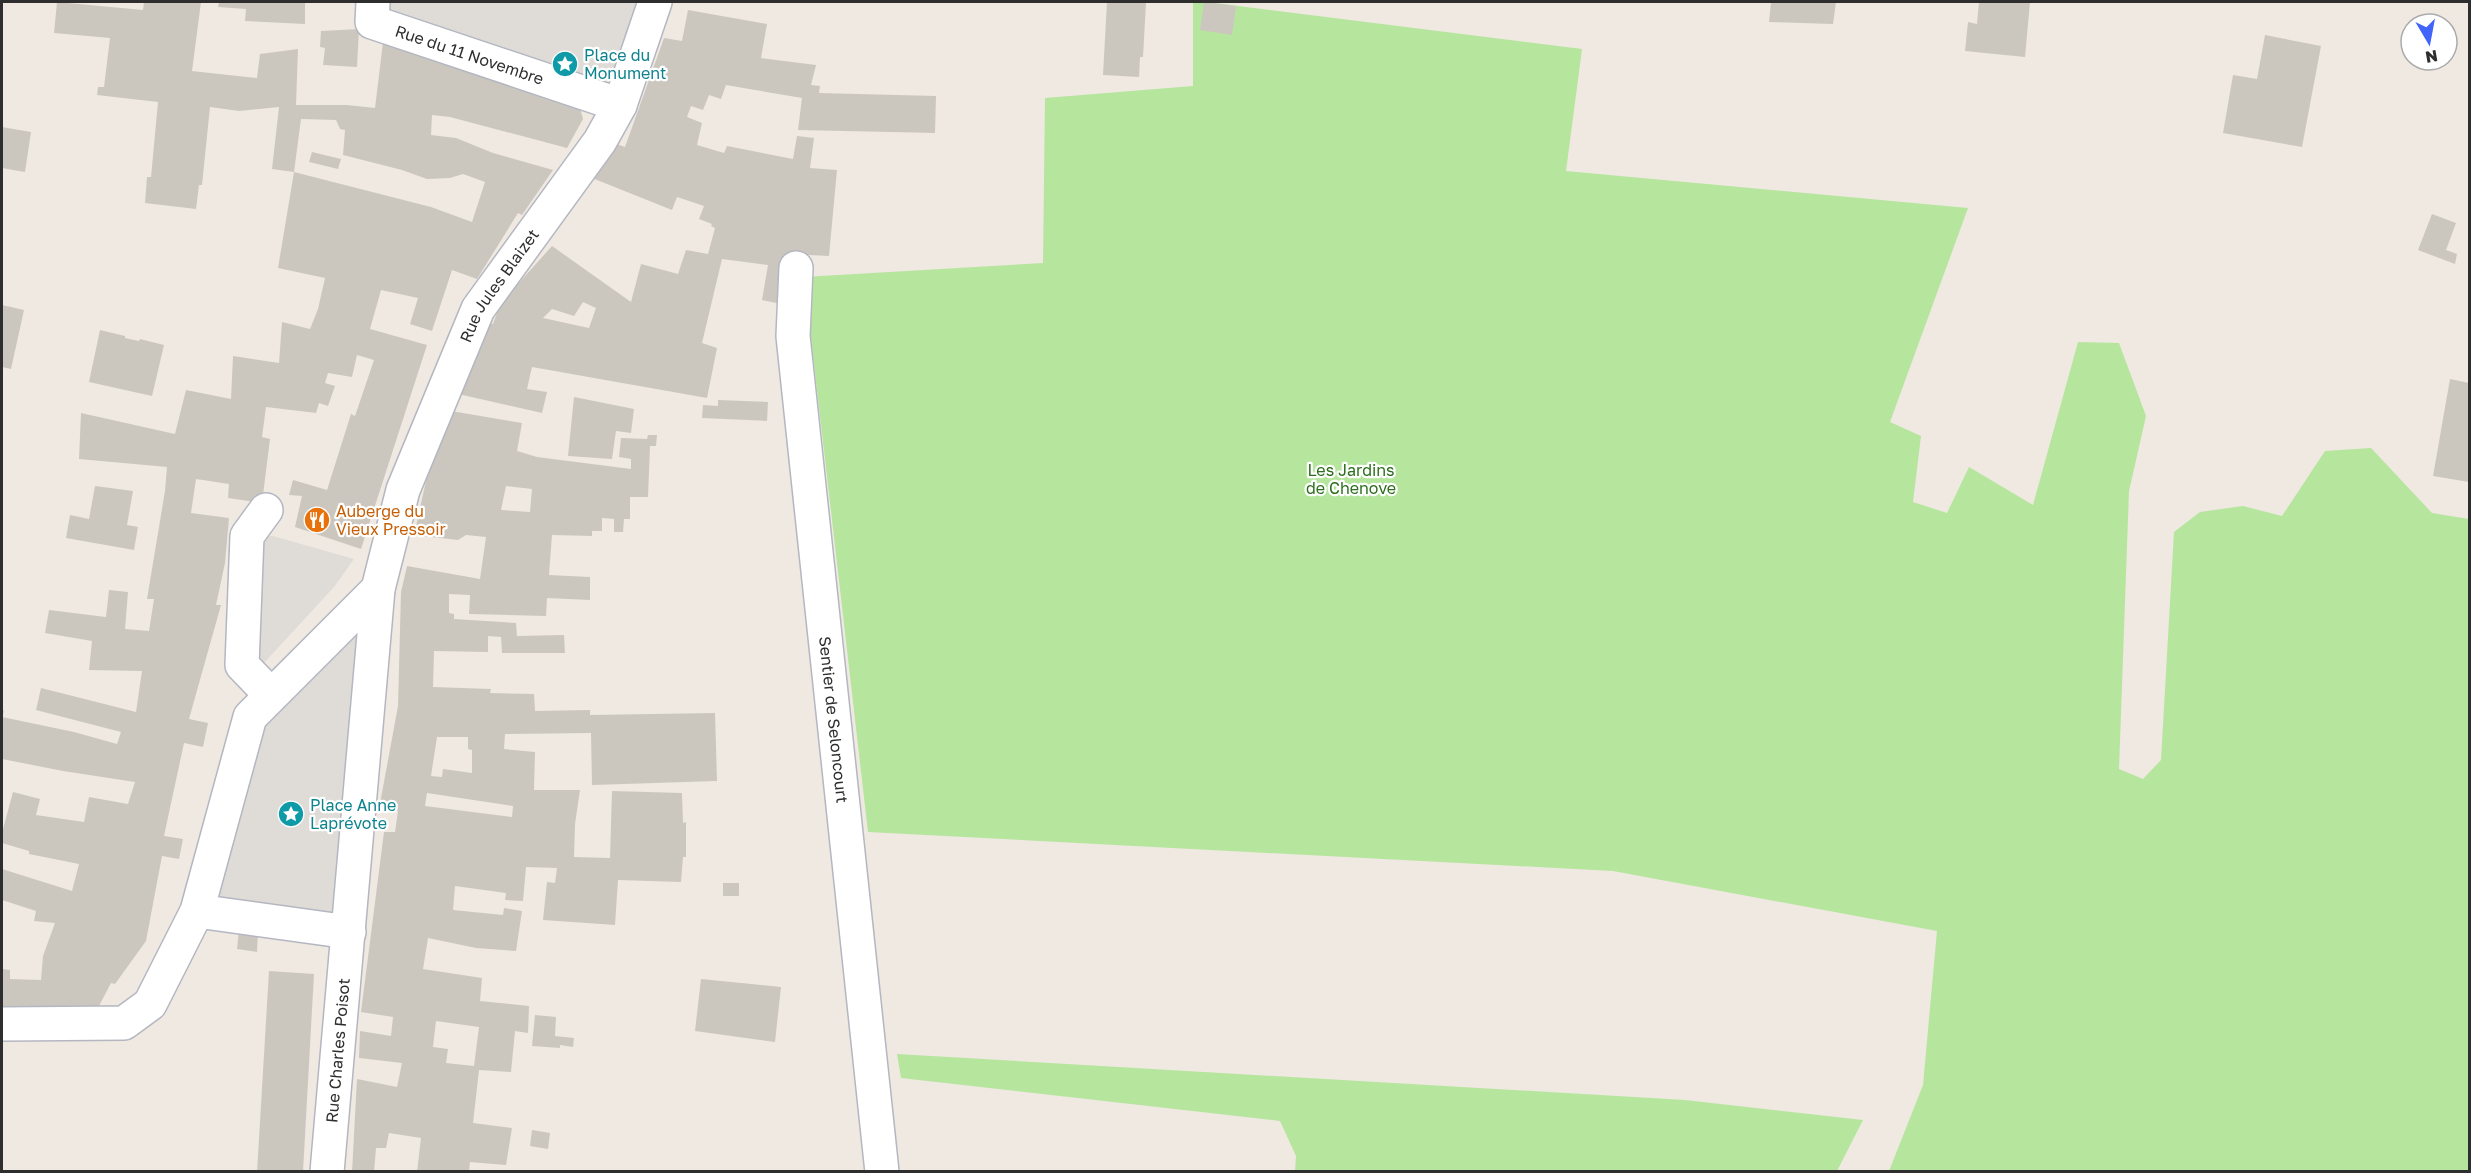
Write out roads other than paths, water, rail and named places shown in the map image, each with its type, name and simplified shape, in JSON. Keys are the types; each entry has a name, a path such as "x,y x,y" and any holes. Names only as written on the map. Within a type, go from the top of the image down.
{"street":[{"name":"Rue Jules Blaizet","path":"378,589 403,490 478,309 600,141 620,105 655,2"},
{"name":"Rue du 11 Novembre","path":"372,12 620,105"},
{"name":"Sentier de Seloncourt","path":"796,268 793,336 882,1172"},
{"path":"266,510 247,536 242,665 271,695"},
{"path":"2,1024 124,1023 150,1004 196,911 250,717 378,589"},
{"path":"196,911 349,932 378,589"},
{"name":"Rue Charles Poisot","path":"327,1172 349,932"}],"place":[{"name":"Place du Monument","path":"565,64"},
{"name":"Auberge du Vieux Pressoir","path":"317,520"},
{"name":"Place Anne Laprévote","path":"291,814"}],"park label":[{"name":"Les Jardins de Chenove","path":"1351,479"}]}
